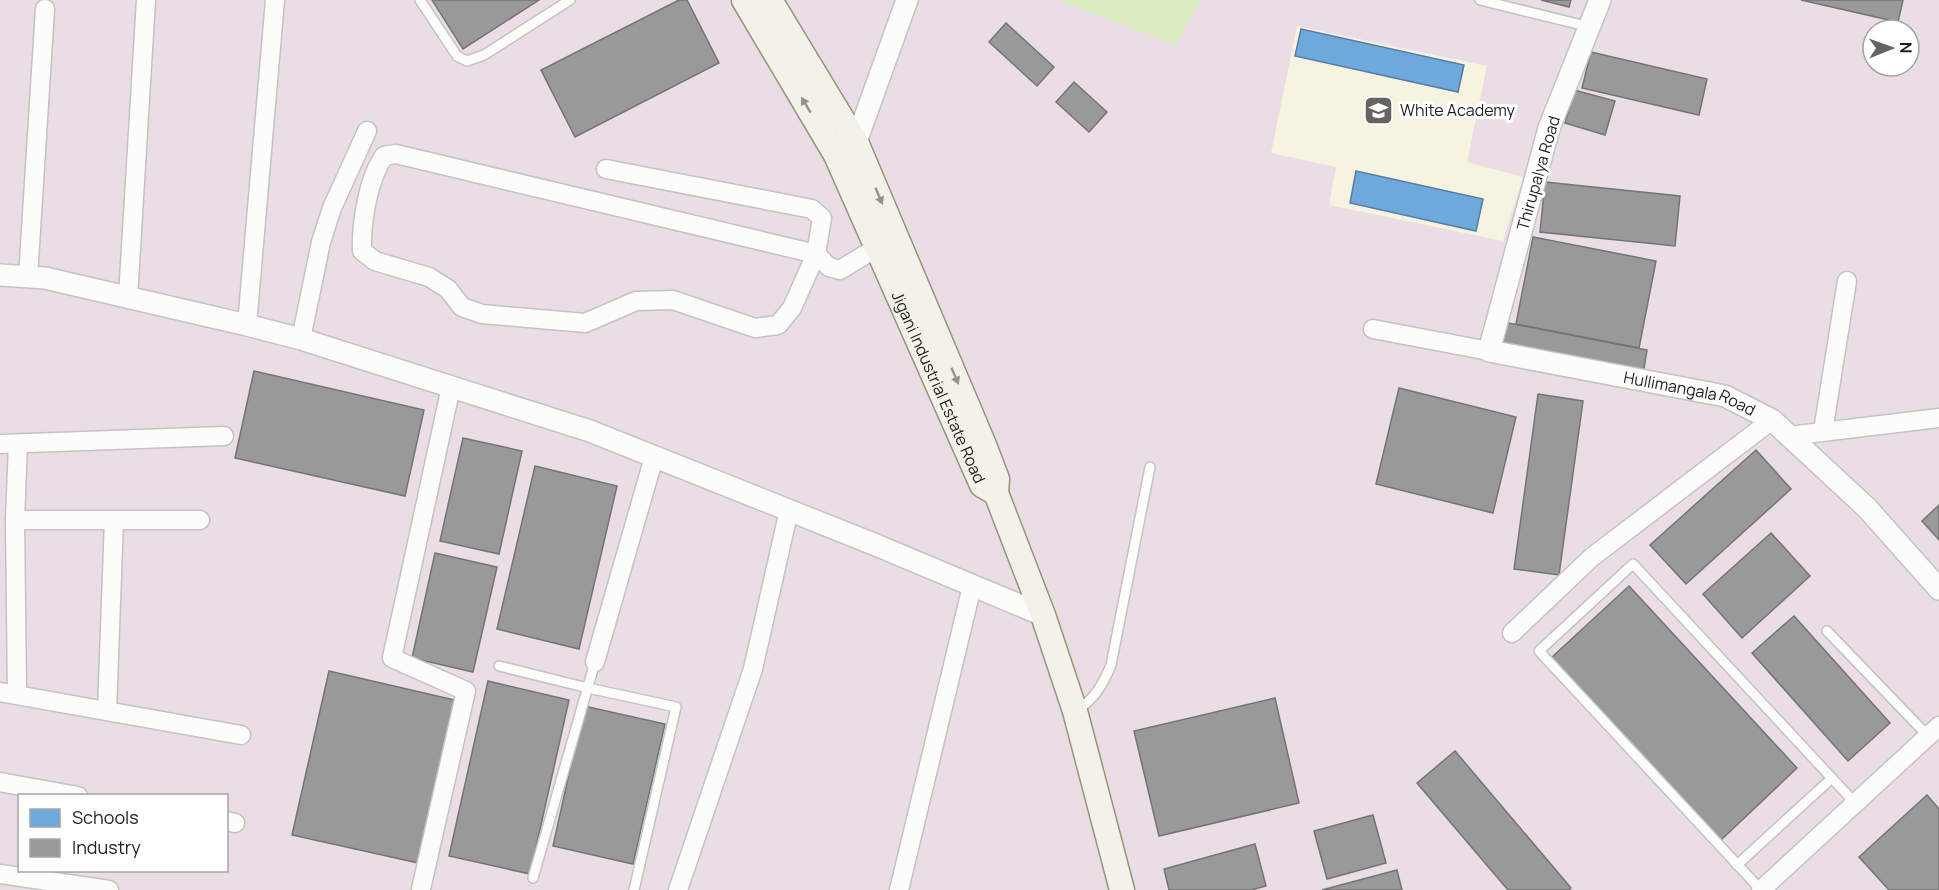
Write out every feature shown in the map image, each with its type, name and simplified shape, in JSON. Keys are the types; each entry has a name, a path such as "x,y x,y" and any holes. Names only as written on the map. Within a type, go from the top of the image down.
{"main road":[{"name":"Jigani Industrial Estate Road","path":"744,0 846,149 876,248 982,485 996,493"},
{"name":"Jigani Industrial Estate Road","path":"770,0 846,149 984,445 997,479 996,493 1043,615 1075,711 1122,890"}],"street":[{"path":"128,297 146,0"},
{"path":"247,325 275,0"},
{"path":"846,149 907,0"},
{"name":"Thirupalya Road","path":"1489,351 1549,128 1600,0"},
{"path":"28,277 45,9"},
{"path":"301,339 321,243 332,208 367,130"},
{"path":"606,169 812,208 822,218 816,254 792,308 778,325 755,328 673,300 636,301 585,323 482,314 462,307 448,289 429,277 375,261 362,251 362,231 375,168 384,156 396,154 816,254 829,267 840,270 876,248"},
{"path":"0,275 45,278 301,339 590,431 1043,615"},
{"path":"1822,431 1848,282"},
{"name":"Hullimangala Road","path":"1373,330 1725,396 1772,420 1867,508 1939,589"},
{"path":"421,889 466,692 392,658 451,387"},
{"path":"1789,436 1939,418"},
{"path":"1512,633 1592,558 1772,420"},
{"path":"0,444 224,436"},
{"path":"18,444 8,693 241,735"},
{"path":"595,662 654,457"},
{"path":"678,890 753,669 789,510"},
{"path":"15,520 200,520"},
{"path":"107,711 114,520"},
{"path":"899,890 972,586"},
{"path":"1761,890 1934,731"},
{"path":"0,782 72,794"},
{"path":"0,873 109,890"}],"lane":[{"path":"420,0 457,56 467,61 484,55 570,0"},
{"path":"1479,0 1590,27"},
{"path":"1075,711 1085,705 1101,688 1111,665 1150,467"},
{"path":"1761,890 1539,651 1633,564 1855,803"},
{"path":"1827,631 1934,731"},
{"path":"533,878 595,662"},
{"path":"499,666 676,708 634,890"},
{"path":"1737,865 1832,778"}],"shaded area":[{"path":"0,0 1939,0 1939,890 0,890"},
{"name":"White Academy","path":"1297,26 1487,66 1467,162 1523,177 1503,241 1329,205 1336,167 1271,153"}],"green space":[{"path":"1058,0 1201,0 1175,45"}],"building: Schools":[{"path":"1301,29 1464,65 1458,92 1295,56"},
{"path":"1356,171 1483,199 1476,231 1350,203"}],"building: Industry":[{"path":"432,0 539,0 463,49"},
{"path":"679,0 687,0 719,63 575,137 541,70"},
{"path":"1541,0 1571,0 1569,7"},
{"path":"1801,0 1903,0 1899,18 1880,18"},
{"path":"1006,23 1054,67 1037,86 989,42"},
{"path":"1591,52 1707,79 1699,115 1582,88"},
{"path":"1074,82 1107,112 1089,132 1056,102"},
{"path":"1574,90 1615,101 1605,135 1565,123"},
{"path":"1545,182 1680,196 1675,246 1540,232"},
{"path":"1533,237 1656,261 1639,348 1516,324"},
{"path":"1503,322 1647,350 1643,374 1499,346"},
{"path":"254,371 424,410 405,496 235,458"},
{"path":"1399,388 1516,417 1493,513 1376,484"},
{"path":"1538,394 1583,401 1559,575 1514,569"},
{"path":"463,438 522,451 499,554 440,541"},
{"path":"1756,450 1791,489 1686,584 1650,545"},
{"path":"535,466 617,486 579,649 497,629"},
{"path":"1939,505 1939,540 1922,521"},
{"path":"1771,533 1810,576 1742,638 1703,594"},
{"path":"435,553 497,567 473,672 412,658"},
{"path":"1629,586 1797,768 1720,841 1551,658"},
{"path":"1794,616 1890,723 1848,761 1752,653"},
{"path":"329,671 459,701 423,864 292,835"},
{"path":"488,681 569,700 530,874 449,856"},
{"path":"1275,698 1299,803 1159,836 1134,731"},
{"path":"584,706 665,724 633,864 553,846"},
{"path":"1455,751 1571,888 1569,890 1508,890 1417,783"},
{"path":"1927,795 1939,809 1939,890 1889,890 1859,857"},
{"path":"1373,815 1386,863 1327,879 1314,831"},
{"path":"1255,844 1266,886 1251,890 1169,890 1164,869"},
{"path":"1397,870 1402,890 1322,890"}],"place":[{"name":"White Academy","path":"1379,110"}]}
